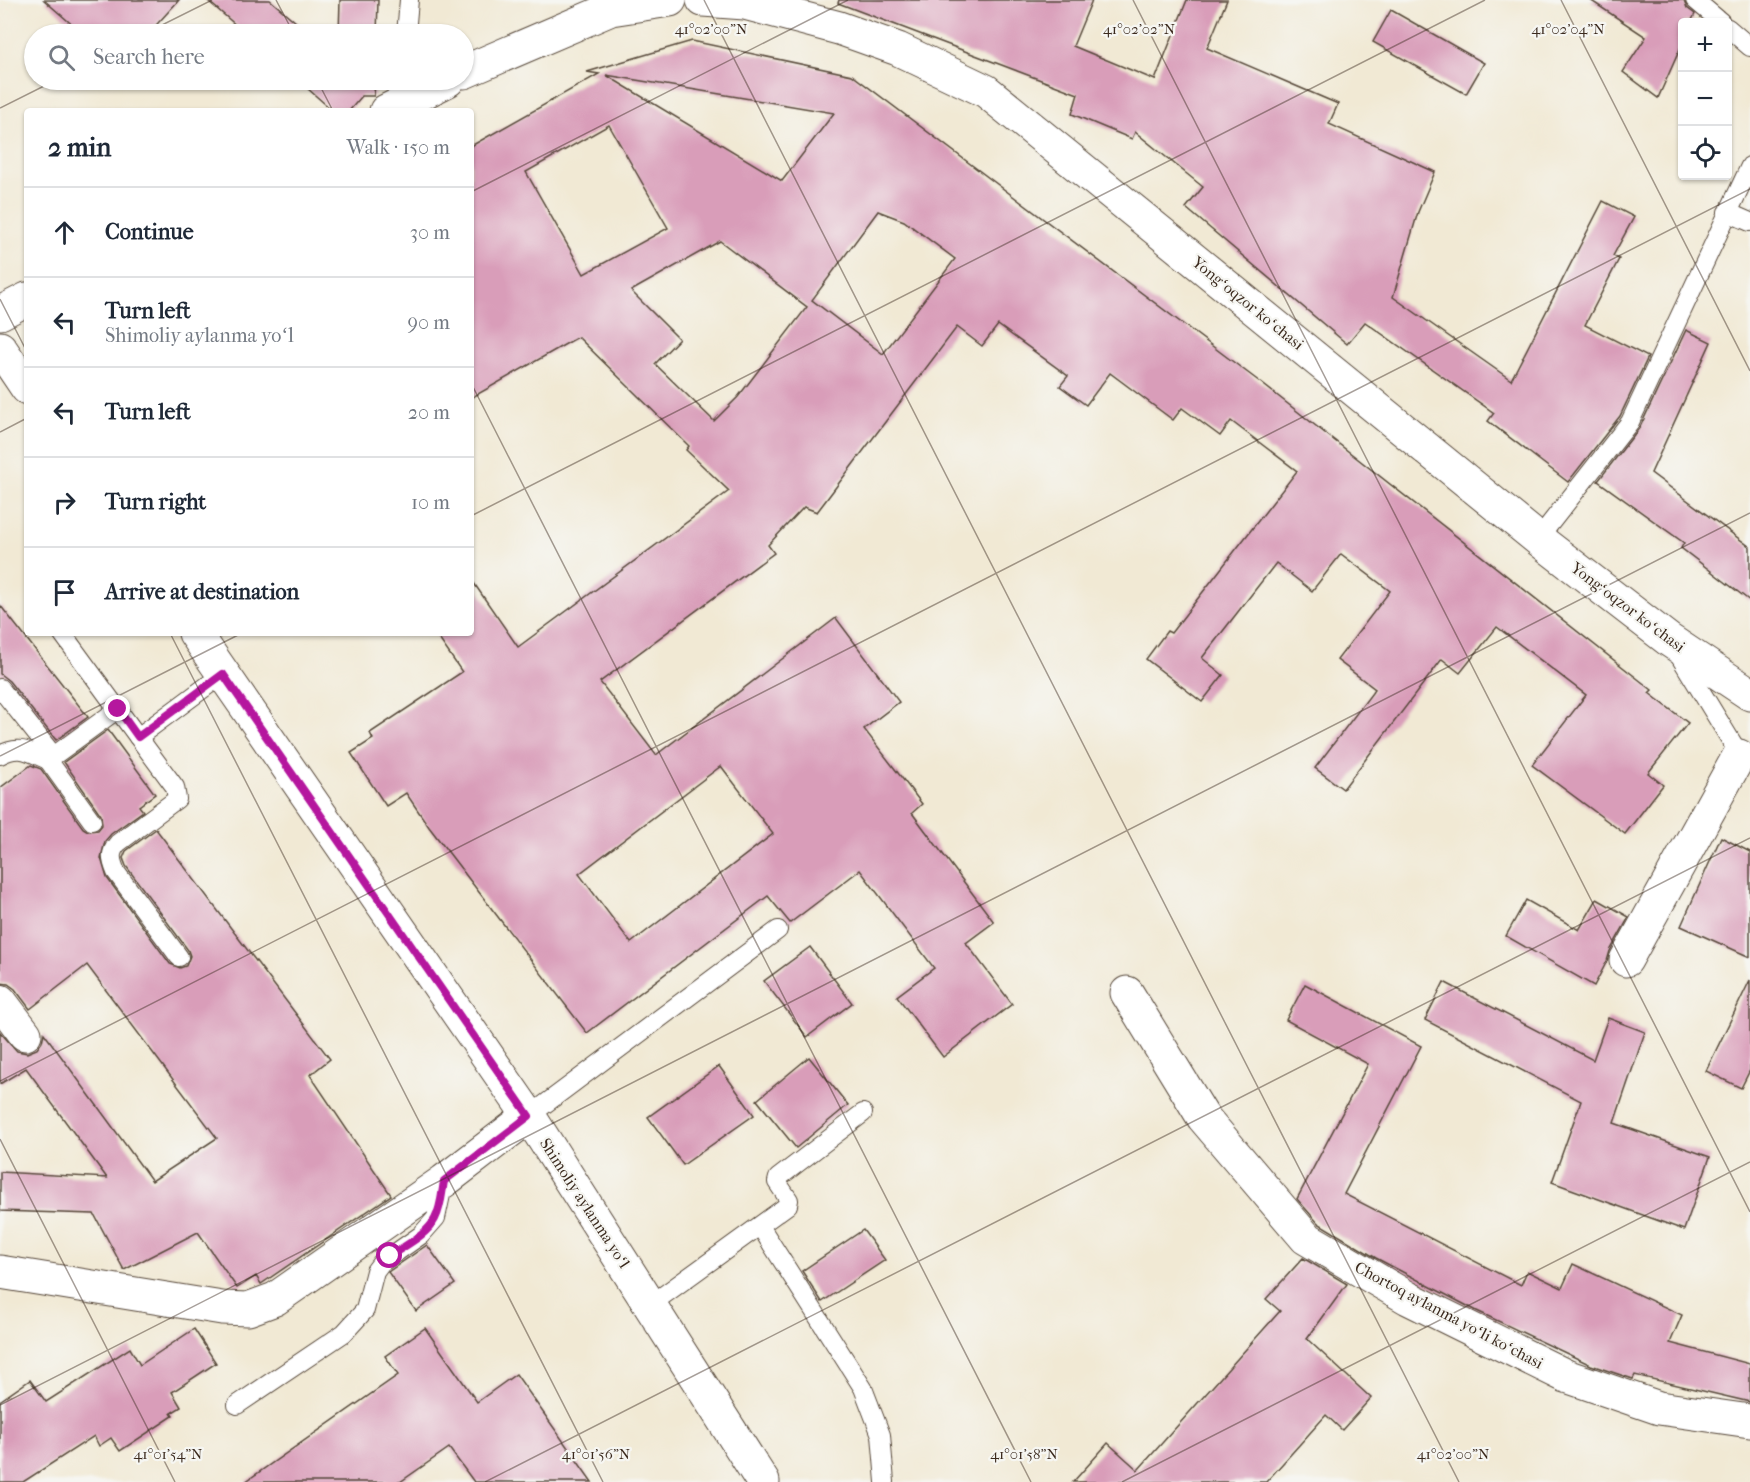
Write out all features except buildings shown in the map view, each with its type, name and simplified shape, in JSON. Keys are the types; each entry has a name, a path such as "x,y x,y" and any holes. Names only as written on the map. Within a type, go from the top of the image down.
{"street":[{"path":"474,68 611,9 670,0"},
{"name":"Yongʻoqzor koʻchasi","path":"704,0 745,3 839,28 898,49 986,91 1538,539 1670,640 1750,694"},
{"path":"397,98 420,90"},
{"path":"0,313 24,301"},
{"path":"0,348 24,384"},
{"name":"Shimoliy aylanma yoʻl","path":"197,636 529,1116 763,1482"},
{"path":"1626,960 1745,763"},
{"name":"Chortoq aylanma yoʻli koʻchasi","path":"1127,993 1203,1117 1306,1238 1408,1298 1566,1376 1659,1408 1750,1421"},
{"path":"0,1001 25,1034"},
{"path":"0,1272 222,1308 248,1309 275,1299 444,1181 529,1116"}],"lane":[{"path":"407,24 409,0"},
{"path":"1695,0 1717,18"},
{"path":"1732,31 1750,47"},
{"path":"1538,539 1630,422 1750,166"},
{"path":"1727,212 1750,222"},
{"path":"64,636 175,787 177,799 118,843 112,850 111,860 116,872 179,957"},
{"path":"1670,640 1745,763"},
{"path":"138,737 223,674"},
{"path":"0,688 51,757 93,821"},
{"path":"0,755 19,749 51,757 118,709"},
{"path":"529,1116 778,930"},
{"path":"650,1305 788,1205 789,1200 777,1182 778,1178 863,1113"},
{"path":"237,1406 344,1333 356,1322 365,1310 375,1271 381,1263 421,1235 436,1218 444,1181"},
{"path":"760,1226 863,1388 881,1435 885,1482"}],"route":[{"path":"118,709 138,737 223,674 529,1116 444,1181 439,1209 429,1228 390,1256"}]}
